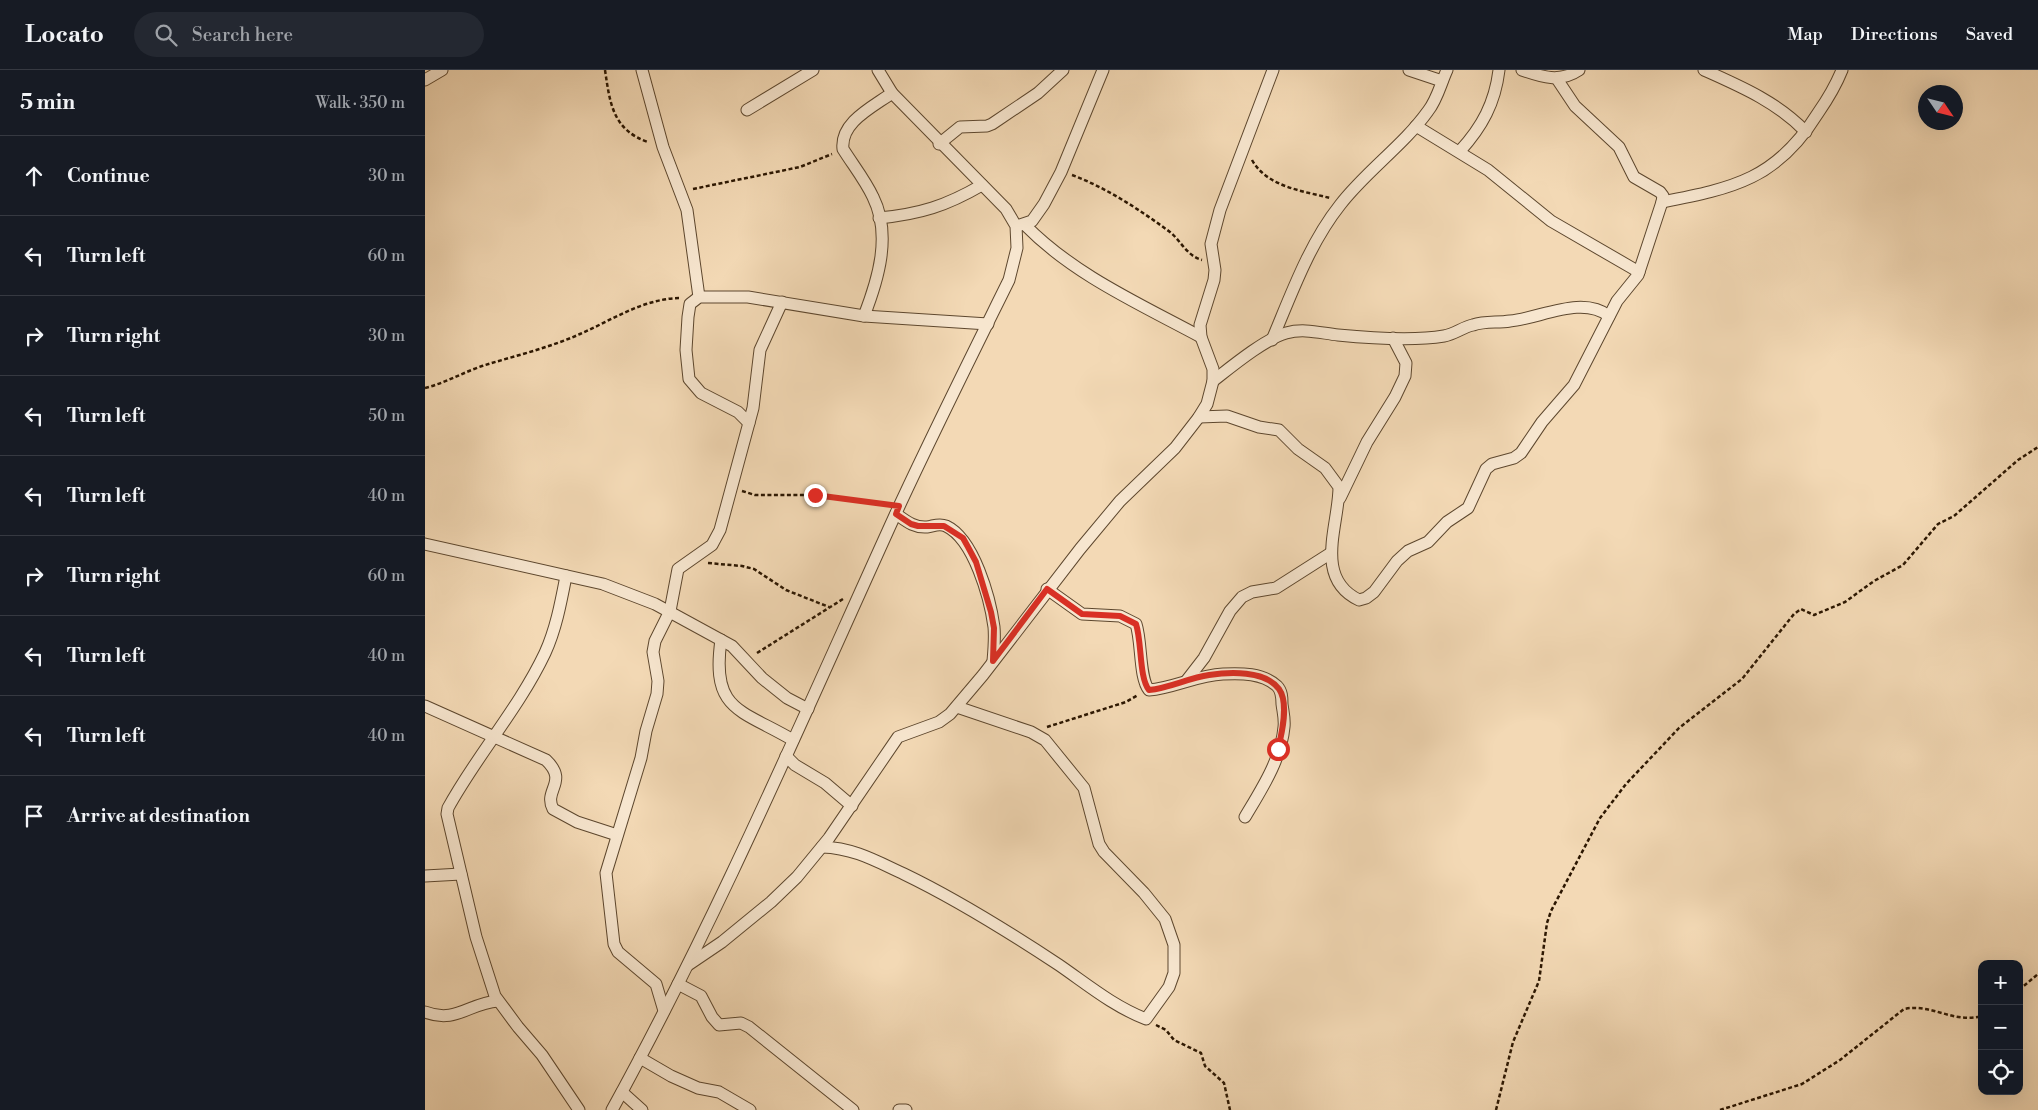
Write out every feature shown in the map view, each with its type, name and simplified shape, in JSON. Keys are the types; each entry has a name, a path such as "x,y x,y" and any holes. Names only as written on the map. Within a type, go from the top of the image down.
{"street":[{"path":"425,80 442,70"},
{"path":"642,70 663,147 687,210 696,299 688,316 686,350 689,379 701,393 738,412 749,423"},
{"path":"747,110 813,70"},
{"path":"878,70 892,93 939,144 1021,226 1083,272 1201,337"},
{"path":"939,144 960,127 987,126 992,124 1045,88 1063,70"},
{"path":"612,1110 687,966 808,709 898,510 1009,280 1021,226 1037,215 1061,172 1103,70"},
{"path":"687,966 722,942 771,902 797,877 852,806 898,737 939,722 957,707 1047,589 1120,501 1175,448 1199,417 1207,404 1213,381 1213,369 1201,337 1200,325 1214,280 1211,244 1220,210 1273,70"},
{"path":"1272,340 1304,267 1322,232 1343,201 1363,176 1416,126 1430,110 1445,76 1409,70"},
{"path":"1460,151 1483,123 1497,86 1499,70"},
{"path":"1522,70 1557,79 1579,70"},
{"path":"1704,70 1762,96 1793,118 1806,132"},
{"path":"1662,202 1709,193 1746,180 1775,165 1806,132 1842,70"},
{"path":"1199,417 1227,416 1259,428 1279,430 1298,449 1325,468 1339,488 1331,553 1333,571 1346,592 1359,600 1366,598 1374,592 1397,561 1408,551 1428,542 1447,522 1468,508 1482,476 1492,464 1514,458 1526,446 1542,422 1574,386 1621,293 1633,282 1639,272 1662,202 1663,196 1660,192 1631,174 1619,147 1575,106 1557,79"},
{"path":"864,316 876,285 881,262 879,218 874,200 843,149 842,139 846,129 855,120 892,93"},
{"path":"1416,126 1460,151 1501,179 1551,221 1639,272"},
{"path":"879,218 912,215 937,208 982,185"},
{"path":"696,299 748,297 864,316 988,324"},
{"path":"664,1011 656,984 618,952 614,944 606,873 641,758 646,731 657,694 658,681 653,652 655,641 670,611 678,570 712,545 720,530 753,408 760,350 782,302"},
{"path":"1213,381 1238,361 1272,340 1283,334 1301,330 1393,338 1444,336 1483,322 1511,322 1537,314 1586,307 1601,310 1609,316"},
{"path":"1339,499 1367,442 1395,397 1405,376 1406,363 1393,338"},
{"path":"898,510 911,524 918,526 944,526 963,538 976,562 991,612 994,628 993,661"},
{"path":"425,544 623,590 670,611 732,646 762,678 808,709"},
{"path":"1187,680 1204,658 1230,611 1242,597 1252,592 1277,588 1331,553"},
{"path":"566,576 559,612 546,651 535,673 448,808 447,821 479,945 498,1001 543,1055 579,1110"},
{"path":"1047,589 1082,614 1120,616 1136,624 1141,648 1143,681 1149,690 1168,687 1187,680 1223,674 1259,676 1278,687 1282,694 1284,727 1267,781 1245,818"},
{"path":"721,640 718,666 719,679 726,699 735,707 793,740"},
{"path":"425,706 532,752 555,769 556,776 550,800 553,809 577,822 617,835"},
{"path":"822,847 844,848 862,854 939,891 988,919 1117,1007 1146,1019 1169,987 1174,974 1175,953 1170,928 1159,909 1104,852 1099,844 1089,801 1078,779 1045,740 1031,732 957,707"},
{"path":"785,756 795,765 825,783 852,806"},
{"path":"425,876 461,874"},
{"path":"678,984 701,996 712,1018 719,1025 741,1023 749,1027 853,1110"},
{"path":"425,1012 449,1017 485,1002 498,1001"},
{"path":"640,1058 671,1076 698,1088 719,1092 750,1110"},
{"path":"622,1092 642,1110"},
{"path":"899,1110 906,1110"}],"path":[{"path":"605,70 613,106 622,127 636,138 663,147"},
{"path":"1245,145 1254,163 1266,176 1277,183 1343,201"},
{"path":"681,192 800,167 843,149"},
{"path":"1061,172 1097,186 1127,203 1172,234 1191,255 1213,263"},
{"path":"425,388 440,384 477,368 566,340 620,314 653,302 669,298 696,299"},
{"path":"1496,1110 1513,1042 1539,981 1547,923 1551,911 1600,818 1626,784 1679,728 1742,679 1794,614 1801,609 1814,614 1833,608 1903,565 1937,524 1953,516 2018,460 2038,447"},
{"path":"732,487 755,495 815,495 898,510"},
{"path":"696,558 713,565 742,566 754,569 786,590 829,607"},
{"path":"747,660 845,597"},
{"path":"1031,732 1117,705 1149,690"},
{"path":"2023,987 2038,974"},
{"path":"1720,1110 1802,1084 1840,1060 1904,1009 1916,1006 1962,1018 1978,1016"},
{"path":"1146,1019 1166,1030 1174,1040 1199,1051 1205,1066 1224,1083 1230,1110"}],"route":[{"path":"815,495 899,506 896,514 911,524 927,527 939,524 963,538 976,562 991,612 994,628 993,661 1047,589 1082,614 1120,616 1136,624 1141,648 1143,681 1149,690 1168,687 1208,675 1223,674 1259,676 1278,687 1282,694 1284,727 1278,749"}]}
